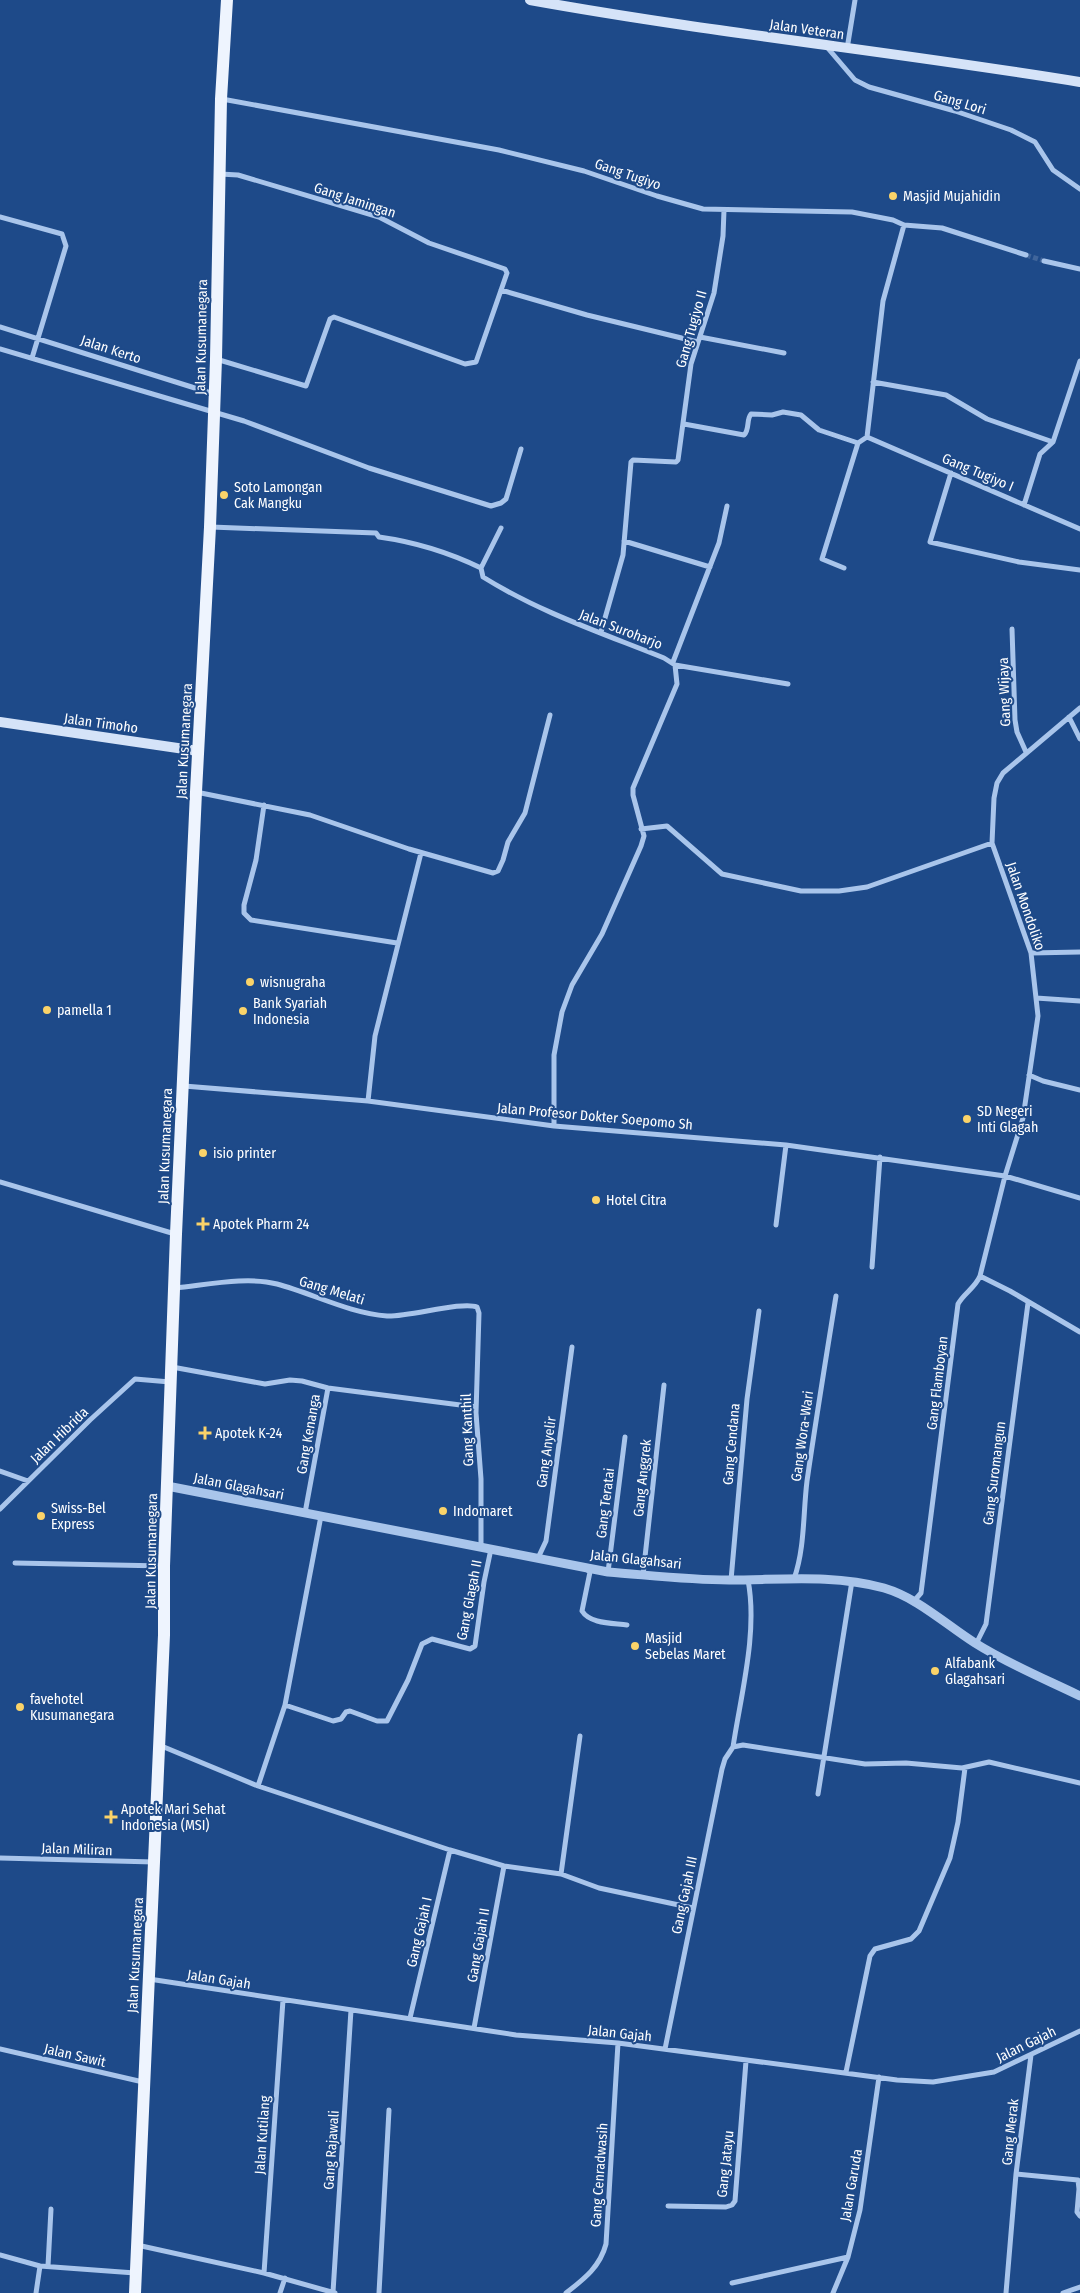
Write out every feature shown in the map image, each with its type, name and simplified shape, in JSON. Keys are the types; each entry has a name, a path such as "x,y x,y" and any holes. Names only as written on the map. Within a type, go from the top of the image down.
{"main road":[{"name":"Jalan Kusumanegara","path":"135,2293 164,1635 164,1566 182,1086 210,527 216,359 221,99 227,0"},
{"name":"Jalan Veteran","path":"530,0 826,46 1080,82"},
{"name":"Jalan Timoho","path":"0,722 198,751"}],"street":[{"path":"846,48 856,0"},
{"name":"Gang Lori","path":"826,46 855,80 869,87 1011,130 1035,142 1053,170 1080,189"},
{"name":"Gang Tugiyo","path":"221,99 499,150 584,171 684,204 703,208 852,212 885,218 904,225 942,228 1026,255"},
{"name":"Gang Jamingan","path":"220,174 238,175 379,217 429,243 506,271 501,290"},
{"name":"Gang Tugiyo II","path":"624,541 631,462 633,460 676,462 684,424 688,384 699,339 714,293 723,236 724,210"},
{"path":"0,217 62,234 65,237 66,246 32,358"},
{"path":"844,568 822,559 858,443 867,437 883,301 904,225"},
{"path":"1044,261 1080,268"},
{"path":"216,359 306,386 330,319 334,317 464,364 471,364 476,362 479,356 501,290 587,315 699,339 784,353"},
{"name":"Jalan Kerto","path":"0,327 215,394"},
{"path":"0,349 244,421 369,468 491,506 501,503 506,499 521,449"},
{"path":"1024,505 1040,454 1053,442 1080,361"},
{"path":"873,382 946,395 987,419 1053,442"},
{"path":"684,424 744,435 752,414 772,415 783,412 801,415 819,430 836,434 858,443"},
{"name":"Gang Tugiyo I","path":"867,437 1080,529"},
{"path":"951,473 930,542 1019,562 1080,570"},
{"path":"554,1126 554,1055 562,1012 572,985 602,934 641,846 644,836 633,795 633,788 677,684 674,663 719,543 727,506"},
{"name":"Jalan Suroharjo","path":"210,527 376,533 379,537 402,540 453,554 481,568 483,577 501,588 552,614 601,632 674,663 788,684"},
{"path":"481,568 501,528"},
{"path":"601,632 623,555 624,541 710,567"},
{"name":"Gang Wijaya","path":"1012,629 1017,732 1026,752"},
{"name":"Jalan Mondoliko","path":"1005,1176 1023,1118 1038,1016 1031,952 992,842 992,816 997,783 1003,772 1080,708"},
{"path":"196,792 232,801 264,805 310,815 421,853 493,873 498,871 508,842 525,814 550,714"},
{"path":"1069,717 1080,739"},
{"path":"264,805 256,860 244,905 247,917 251,920 397,944"},
{"path":"642,828 667,826 722,874 801,890 839,892 867,887 992,842"},
{"path":"368,1101 375,1036 421,853"},
{"path":"1031,952 1080,952"},
{"path":"1036,998 1080,1000"},
{"path":"1029,1075 1043,1081 1080,1090"},
{"name":"Jalan Profesor Dokter Soepomo Sh","path":"182,1086 368,1101 554,1126 786,1145 1005,1176 1080,1198"},
{"path":"776,1225 786,1145"},
{"path":"872,1267 880,1157"},
{"name":"Gang Flamboyan","path":"914,1601 921,1593 958,1304 961,1298 976,1285 980,1276 1005,1176"},
{"path":"0,1182 176,1234"},
{"path":"980,1276 1080,1332"},
{"name":"Gang Melati","path":"175,1288 257,1281 276,1284 354,1310 373,1314 388,1316 413,1315 472,1305 477,1307 479,1313"},
{"name":"Gang Wora-Wari","path":"794,1579 800,1561 805,1501 820,1386 836,1296"},
{"name":"Gang Suromangun","path":"976,1644 986,1624 1013,1404 1028,1303"},
{"name":"Gang Cendana","path":"731,1580 747,1398 759,1311"},
{"name":"Gang Kanthil","path":"479,1313 476,1406 481,1479 481,1546"},
{"name":"Gang Anyelir","path":"538,1558 546,1541 572,1347"},
{"path":"171,1367 265,1384 290,1380 328,1388 476,1406"},
{"name":"Jalan Hibrida","path":"0,1509 134,1380 171,1382"},
{"name":"Gang Anggrek","path":"643,1575 664,1385"},
{"name":"Gang Kenanga","path":"305,1513 328,1388"},
{"name":"Gang Teratai","path":"608,1572 625,1437"},
{"path":"0,1471 28,1481"},
{"name":"Jalan Glagahsari","path":"167,1486 608,1572 731,1580 794,1579 852,1581 884,1588 914,1601 976,1644 1080,1696"},
{"path":"258,1786 285,1705 321,1516"},
{"name":"Gang Glagah II","path":"285,1705 333,1720 342,1719 346,1712 350,1711 377,1721 387,1721 408,1680 422,1644 432,1639 470,1650 475,1646 491,1548"},
{"path":"15,1563 164,1566"},
{"path":"584,1567 590,1572 582,1611 590,1619 627,1625"},
{"name":"Gang Gajah III","path":"665,2049 725,1759 732,1747 746,1667 752,1612 748,1579"},
{"path":"818,1794 852,1581"},
{"path":"560,1874 580,1736"},
{"path":"732,1747 743,1745 865,1764 906,1762 965,1768 989,1762 1080,1783"},
{"path":"159,1746 258,1786 450,1850 504,1866 560,1874 599,1888 693,1908"},
{"path":"846,2072 870,1956 875,1949 911,1939 919,1931 950,1858 958,1822 965,1768"},
{"name":"Gang Gajah I","path":"410,2018 450,1850"},
{"name":"Jalan Miliran","path":"0,1858 154,1862"},
{"name":"Gang Gajah II","path":"474,2028 504,1866"},
{"name":"Jalan Gajah","path":"149,1979 532,2037 618,2043 746,2061 933,2082 967,2078 994,2072 1080,2030"},
{"name":"Jalan Kutilang","path":"264,2273 283,2000"},
{"name":"Gang Rajawali","path":"334,2293 351,2010"},
{"name":"Gang Cenradwasih","path":"566,2293 595,2268 606,2244 618,2043"},
{"name":"Jalan Sawit","path":"0,2049 144,2082"},
{"name":"Gang Merak","path":"1030,2055 1016,2174 1078,2180 1080,2184 1077,2212 1080,2216"},
{"name":"Gang Jatayu","path":"668,2206 726,2207 732,2205 734,2201 746,2061"},
{"name":"Jalan Garuda","path":"833,2293 848,2257 860,2210 879,2077"},
{"path":"379,2293 389,2110"},
{"path":"1006,2293 1016,2174"},
{"path":"48,2266 51,2209"},
{"path":"137,2245 264,2273 334,2293"},
{"path":"0,2255 40,2266 136,2273"},
{"path":"732,2284 848,2257"},
{"path":"36,2293 40,2266"},
{"path":"280,2293 284,2278"},
{"path":"1063,2293 1080,2287"}],"tunnel":[{"path":"1026,255 1044,261"}],"place":[{"name":"Masjid Mujahidin","path":"893,196"},
{"name":"Soto Lamongan Cak Mangku","path":"224,495"},
{"name":"wisnugraha","path":"250,982"},
{"name":"pamella 1","path":"47,1010"},
{"name":"Bank Syariah Indonesia","path":"243,1011"},
{"name":"SD Negeri Inti Glagah","path":"967,1119"},
{"name":"isio printer","path":"203,1153"},
{"name":"Hotel Citra","path":"596,1200"},
{"name":"Apotek Pharm 24","path":"203,1224"},
{"name":"Apotek K-24","path":"205,1433"},
{"name":"Indomaret","path":"443,1511"},
{"name":"Swiss-Bel Express","path":"41,1516"},
{"name":"Masjid Sebelas Maret","path":"635,1646"},
{"name":"Alfabank Glagahsari","path":"935,1671"},
{"name":"favehotel Kusumanegara","path":"20,1707"},
{"name":"Apotek Mari Sehat Indonesia (MSI)","path":"111,1817"}]}
